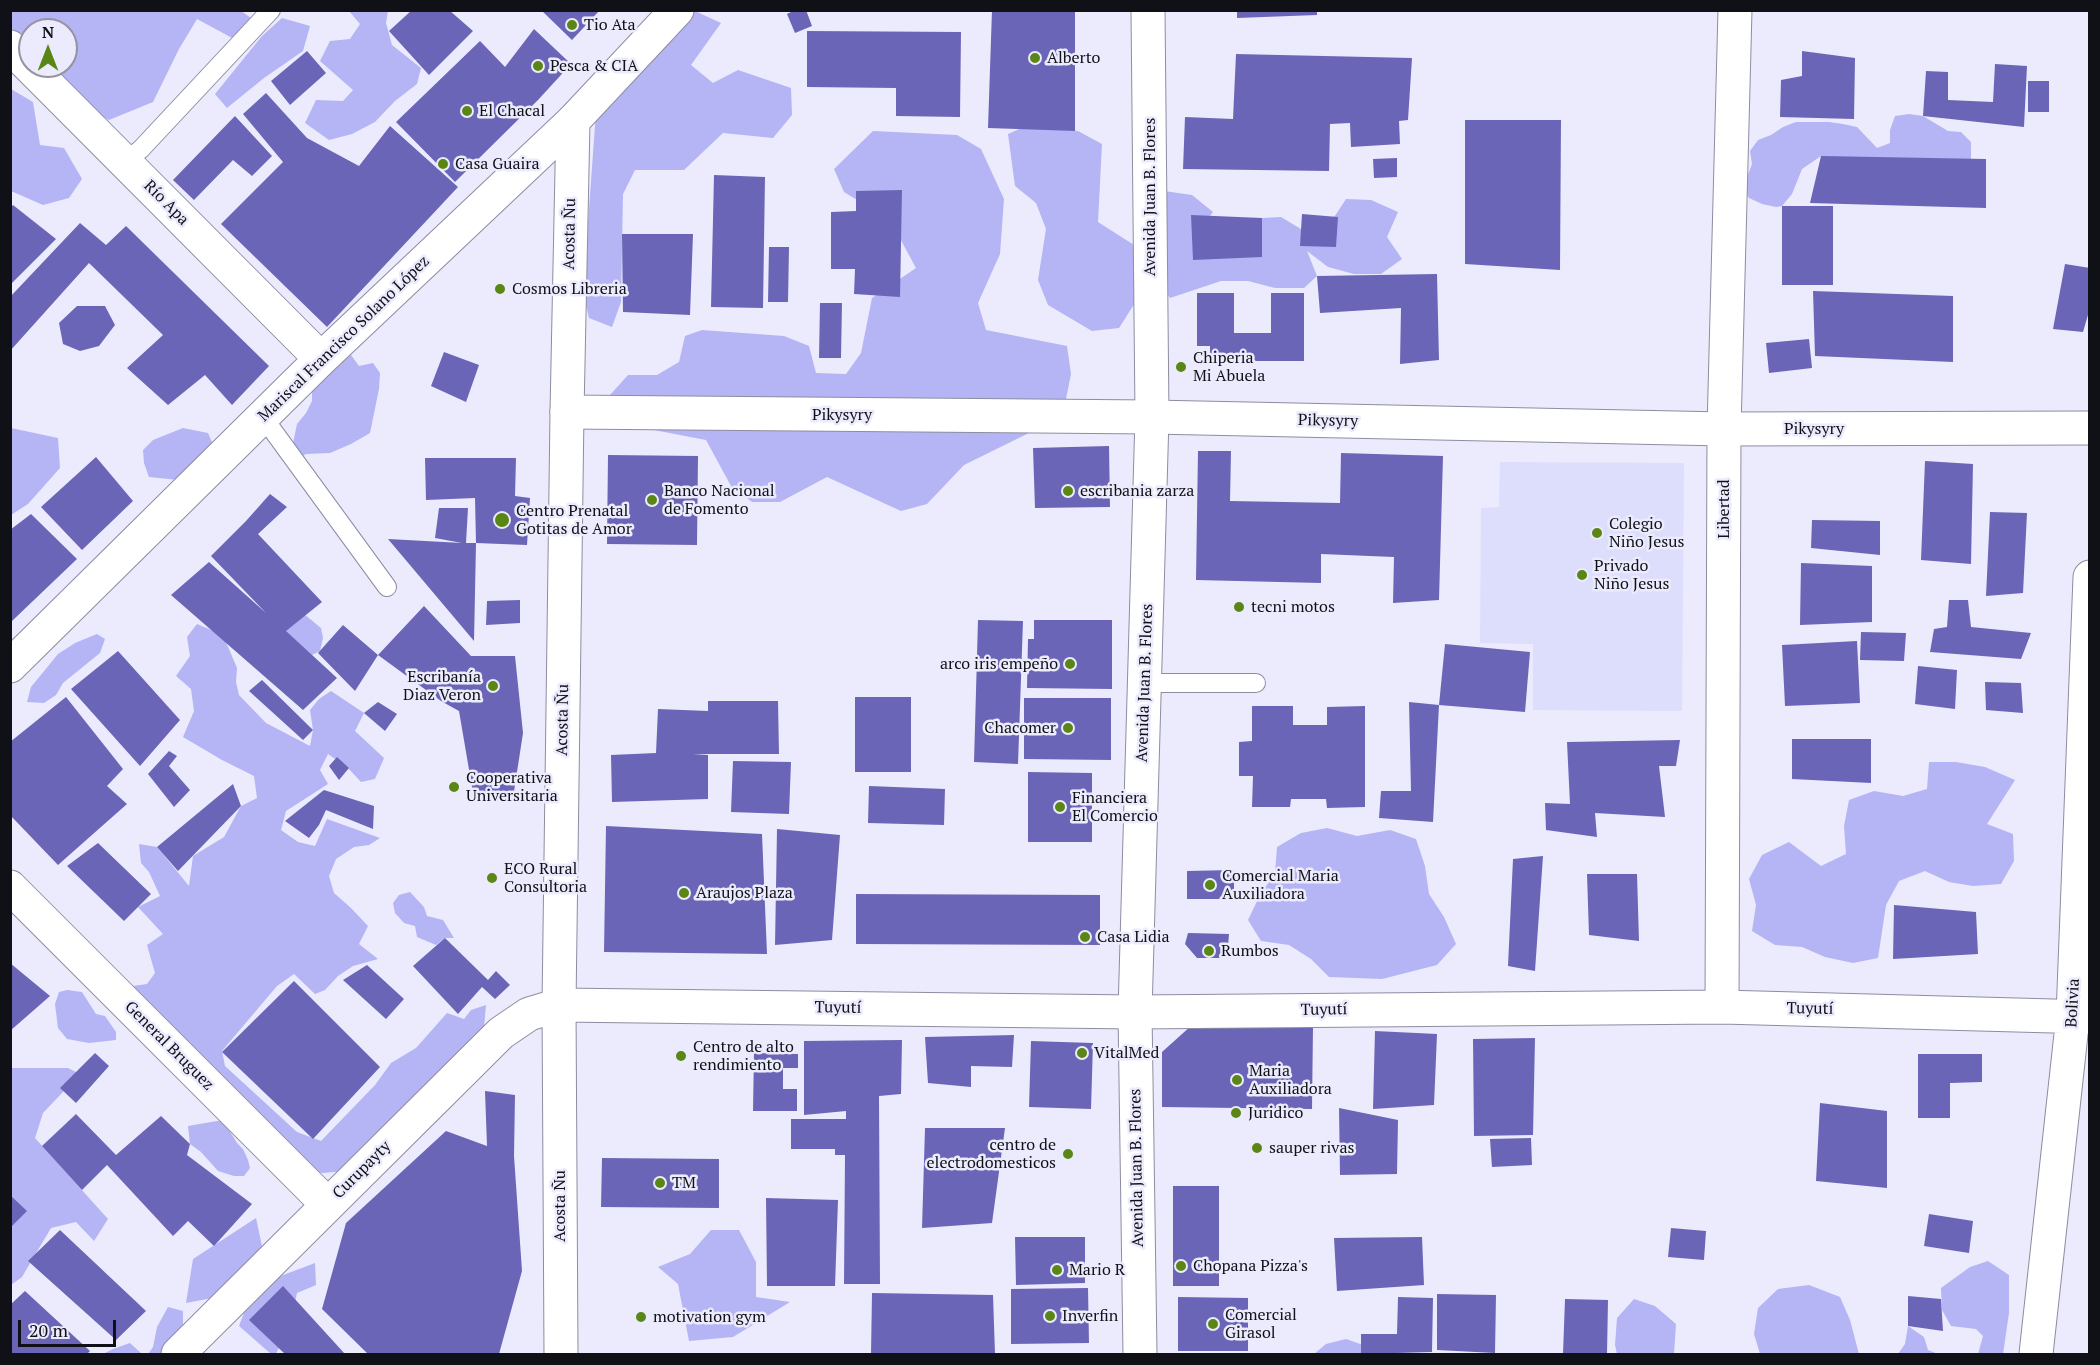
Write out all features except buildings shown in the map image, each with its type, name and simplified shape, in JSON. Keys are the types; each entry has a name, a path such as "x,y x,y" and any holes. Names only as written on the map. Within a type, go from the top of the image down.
{"street":[{"name":"Mariscal Francisco Solano López","path":"10,666 321,359 573,121 677,10"},
{"name":"Avenida Juan B. Flores","path":"1140,1354 1135,1012 1152,417 1148,10"},
{"name":"Libertad","path":"1722,1007 1724,429 1735,10"},
{"name":"Río Apa","path":"10,47 321,359"},
{"name":"Acosta Ñu","path":"561,1354 559,1005 573,121"},
{"name":"Pikysyry","path":"567,412 1152,417 1724,429 2090,428"},
{"name":"Bolivia","path":"2036,1354 2081,1016 2090,577"},
{"name":"General Bruguez","path":"10,887 327,1204"},
{"name":"Tuyutí","path":"559,1005 1135,1012 1722,1007 2081,1016"},
{"name":"Curupayty","path":"178,1354 501,1033 530,1014 559,1005"}],"lane":[{"path":"124,162 141,149 272,10"},
{"path":"263,417 387,587"},
{"path":"1145,683 1256,683"}],"shaded area":[{"path":"240,10 255,21 234,39 197,19 179,49 153,102 109,120 54,91 42,78 78,78 78,18 18,18 18,52 11,45 11,11"},
{"path":"349,11 388,11 386,23 392,45 421,68 417,84 395,101 375,122 352,134 329,140 305,123 316,100 343,101 353,90 320,61 330,41 350,39 360,24"},
{"path":"695,11 721,23 691,65 713,83 738,70 791,88 792,115 773,138 723,133 684,170 635,170 623,194 621,302 612,327 589,318 583,292 596,112 648,35"},
{"path":"282,18 310,26 303,51 264,78 227,108 215,94 262,36"},
{"path":"11,89 33,102 40,145 64,148 82,179 69,198 43,205 11,191"},
{"path":"1909,114 1923,116 1948,131 1961,132 1971,142 1971,169 1821,156 1802,169 1792,194 1782,206 1762,204 1749,198 1743,188 1752,164 1750,151 1758,140 1783,127 1796,122 1829,122 1857,127 1877,148 1890,143 1890,130 1895,116"},
{"path":"1024,127 1078,131 1102,144 1098,222 1145,252 1164,191 1192,195 1213,212 1206,221 1281,217 1306,232 1331,222 1346,199 1371,200 1398,212 1387,237 1402,259 1381,274 1354,274 1328,267 1307,251 1317,276 1304,288 1275,288 1248,281 1221,281 1170,298 1155,276 1149,281 1119,328 1092,331 1048,305 1038,280 1046,229 1036,203 1015,186 1008,134"},
{"path":"873,131 957,135 981,149 1004,199 1000,254 978,303 986,330 1067,346 1071,374 1060,429 1035,430 964,465 927,504 901,511 827,477 780,502 752,502 731,486 706,440 607,421 610,395 628,375 657,375 679,362 685,336 702,330 784,336 809,346 816,373 846,374 861,353 872,298 916,268 890,220 844,192 834,169"},
{"path":"351,355 359,366 373,363 380,373 370,433 330,453 306,454 294,461 291,453 297,424 312,401 312,387 333,356"},
{"path":"11,428 58,438 60,468 28,504 11,515"},
{"path":"183,428 208,433 214,447 178,480 149,477 144,463 143,450 153,440"},
{"name":"Privado Niño Jesus","path":"1500,462 1684,463 1682,711 1533,710 1533,644 1480,643 1481,508 1499,507"},
{"path":"304,614 321,628 323,638 320,651 312,655 277,631"},
{"path":"197,624 223,635 237,668 236,682 239,695 266,723 310,746 313,730 310,710 319,699 331,691 364,713 355,731 384,758 375,779 361,782 348,768 328,754 320,770 328,784 286,811 281,830 298,842 315,846 327,819 380,838 369,845 354,847 336,859 329,876 334,893 368,926 359,944 378,959 353,966 338,976 325,990 315,994 294,974 277,986 222,1051 225,1066 297,1132 321,1141 375,1085 391,1063 416,1048 447,1013 464,1019 471,1010 486,1005 483,1039 345,1171 310,1172 137,1004 133,986 147,984 155,973 147,945 163,934 138,907 160,896 149,872 141,863 139,844 157,847 189,886 193,856 224,837 241,806 257,798 254,776 183,737 194,711 191,689 176,676 190,656 187,637"},
{"path":"97,634 105,639 100,653 63,683 56,695 44,703 27,702 31,687 58,654 75,643"},
{"path":"1929,762 1956,762 1985,767 2015,780 1987,824 2013,834 2014,861 2001,884 1973,886 1949,882 1925,871 1899,881 1886,905 1878,958 1853,963 1825,957 1802,947 1775,945 1752,931 1756,905 1749,879 1762,855 1789,842 1821,866 1846,854 1844,826 1849,800 1874,791 1903,796 1927,789"},
{"path":"1327,828 1357,836 1390,830 1416,839 1425,866 1429,894 1444,917 1456,944 1437,965 1382,979 1329,977 1311,959 1289,945 1261,941 1248,920 1260,895 1275,873 1277,847 1301,833"},
{"path":"410,892 424,907 427,916 443,920 454,938 445,938 436,945 417,937 415,926 404,923 395,913 393,903 399,895"},
{"path":"67,990 82,992 96,1014 105,1016 116,1032 116,1040 89,1043 67,1039 58,1028 55,1004 59,992"},
{"path":"11,1068 68,1068 80,1074 43,1113 35,1138 108,1219 94,1241 76,1222 51,1228 22,1277 11,1285"},
{"path":"223,1120 248,1160 250,1168 244,1176 234,1176 218,1171 201,1152 190,1144 188,1126"},
{"path":"256,1218 263,1251 223,1296 186,1303 193,1259"},
{"path":"711,1230 739,1230 756,1262 756,1297 790,1302 733,1337 689,1341 678,1284 658,1267 690,1254"},
{"path":"1988,1261 2009,1275 2009,1313 2003,1354 1978,1354 1983,1336 1976,1329 1951,1326 1942,1310 1941,1288 1970,1267"},
{"path":"315,1263 316,1285 297,1293 290,1324 276,1354 271,1354 239,1326 250,1297 278,1277"},
{"path":"1809,1285 1840,1297 1850,1320 1859,1354 1760,1354 1754,1334 1758,1308 1778,1289"},
{"path":"1634,1299 1655,1306 1676,1324 1674,1354 1617,1354 1615,1345 1617,1318"},
{"path":"168,1307 183,1311 183,1330 169,1354 148,1354 153,1347 157,1327"},
{"path":"1908,1326 1924,1337 1928,1350 1938,1354 1898,1354 1905,1344"},
{"path":"1346,1339 1366,1346 1370,1354 1314,1354 1326,1344"},
{"path":"130,1343 142,1354 103,1354 113,1349"}],"place":[{"name":"Tio Ata","path":"572,25"},
{"name":"Alberto","path":"1035,58"},
{"name":"Pesca & CIA","path":"538,66"},
{"name":"El Chacal","path":"467,111"},
{"name":"Casa Guaira","path":"443,164"},
{"name":"Cosmos Libreria","path":"500,289"},
{"name":"Chiperia Mi Abuela","path":"1181,367"},
{"name":"escribania zarza","path":"1068,491"},
{"name":"Banco Nacional de Fomento","path":"652,500"},
{"name":"Centro Prenatal Gotitas de Amor","path":"502,520"},
{"name":"Colegio Niño Jesus","path":"1597,533"},
{"name":"Privado Niño Jesus","path":"1582,575"},
{"name":"tecni motos","path":"1239,607"},
{"name":"arco iris empeño","path":"1070,664"},
{"name":"Escribanía Diaz Veron","path":"493,686"},
{"name":"Chacomer","path":"1068,728"},
{"name":"Cooperativa Universitaria","path":"454,787"},
{"name":"Financiera El Comercio","path":"1060,807"},
{"name":"ECO Rural Consultoria","path":"492,878"},
{"name":"Comercial Maria Auxiliadora","path":"1210,885"},
{"name":"Araujos Plaza","path":"684,893"},
{"name":"Casa Lidia","path":"1085,937"},
{"name":"Rumbos","path":"1209,951"},
{"name":"VitalMed","path":"1082,1053"},
{"name":"Centro de alto rendimiento","path":"681,1056"},
{"name":"Maria Auxiliadora","path":"1237,1080"},
{"name":"Juridico","path":"1236,1113"},
{"name":"sauper rivas","path":"1257,1148"},
{"name":"centro de electrodomesticos","path":"1068,1154"},
{"name":"TM","path":"660,1183"},
{"name":"Chopana Pizza's","path":"1181,1266"},
{"name":"Mario R","path":"1057,1270"},
{"name":"Inverfin","path":"1050,1316"},
{"name":"motivation gym","path":"641,1317"},
{"name":"Comercial Girasol","path":"1213,1324"}]}
